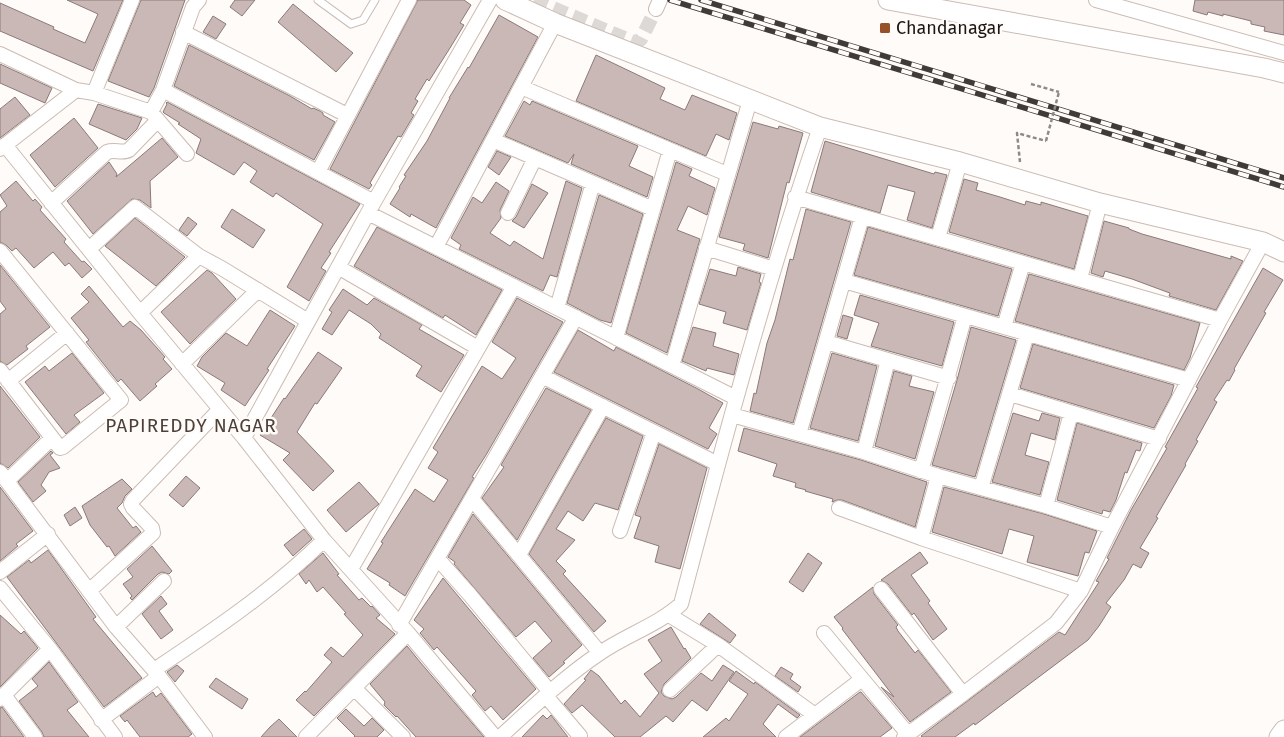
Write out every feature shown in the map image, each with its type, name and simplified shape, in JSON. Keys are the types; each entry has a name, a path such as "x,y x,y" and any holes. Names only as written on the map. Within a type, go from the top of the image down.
{"street":[{"path":"94,93 132,0"},
{"path":"51,202 107,152 111,150 124,152 129,150 155,116 183,32 193,7 198,0"},
{"path":"318,172 409,0"},
{"path":"244,438 371,208 490,0"},
{"path":"505,0 555,23 820,126 960,162 1100,202 1263,242 1284,252"},
{"path":"888,0 1284,73"},
{"path":"1096,0 1284,52"},
{"path":"436,247 555,23"},
{"path":"183,32 347,115"},
{"path":"1264,68 1265,47"},
{"path":"0,54 76,90 94,93 155,116 187,154"},
{"path":"521,86 727,174"},
{"path":"76,90 2,147 51,202 244,438 324,540 404,629 495,737"},
{"path":"163,90 318,172 371,208 436,247 736,398"},
{"path":"672,366 750,100"},
{"path":"500,737 548,694 600,653 669,615 681,604 736,398 795,197 820,126"},
{"path":"492,140 653,209"},
{"path":"616,338 670,150"},
{"path":"508,213 535,158"},
{"path":"938,238 960,162"},
{"path":"557,308 593,183"},
{"path":"795,197 1220,320"},
{"path":"1080,280 1100,202"},
{"path":"88,249 135,207 199,256 308,321"},
{"path":"799,434 862,217"},
{"path":"824,633 906,736 1056,623 1081,590 1220,320 1263,242"},
{"path":"706,248 774,269"},
{"path":"0,250 67,333 121,400 64,447 60,448 4,375 67,333"},
{"path":"140,313 199,256"},
{"path":"1004,327 1023,263"},
{"path":"338,267 478,348"},
{"path":"844,281 1189,380"},
{"path":"351,569 514,286"},
{"path":"182,364 258,290"},
{"path":"921,471 949,378 965,316"},
{"path":"306,737 354,688 404,629 438,559 576,317"},
{"path":"981,488 1027,334"},
{"path":"826,342 949,378"},
{"path":"864,452 888,360"},
{"path":"542,376 718,464"},
{"path":"1010,394 1159,439"},
{"path":"519,554 603,406"},
{"path":"89,590 153,533 152,528 133,508 131,504 133,500 220,409"},
{"path":"1046,506 1071,413"},
{"path":"732,415 864,452 921,471 1046,506 1112,527"},
{"path":"620,531 654,432"},
{"path":"52,438 3,476 116,626 157,673 205,737"},
{"path":"921,538 938,476"},
{"path":"472,499 600,653"},
{"path":"839,508 921,538 1081,590"},
{"path":"0,572 48,534"},
{"path":"102,720 157,673 268,591 300,564 324,540"},
{"path":"438,559 470,596 580,736"},
{"path":"116,626 164,581"},
{"path":"881,589 963,694"},
{"path":"3,598 50,649 115,737"},
{"path":"669,615 718,645 814,715"},
{"path":"670,690 718,645"},
{"path":"35,737 2,697 50,649"},
{"path":"786,737 862,680"},
{"path":"354,688 401,736"},
{"path":"1279,737 1284,730"}],"lane":[{"path":"318,0 351,24 363,20 375,0"}],"path":[{"path":"1024,181 1017,133 1046,141 1059,92 1031,84"}],"building":[{"path":"67,0 123,0 93,71 0,31 0,3 85,43 98,14"},
{"path":"141,0 185,0 154,88 149,97 108,81"},
{"path":"235,0 255,0 242,16 230,7"},
{"path":"418,0 464,0 471,5 460,23 464,25 429,81 427,79 415,99 418,101 411,113 414,115 401,137 398,136 370,183 372,185 369,189 330,169"},
{"path":"1195,0 1284,0 1284,35 1264,31 1265,27 1251,24 1251,21 1223,14 1223,16 1208,12 1207,15 1193,11"},
{"path":"293,4 353,53 336,72 278,22"},
{"path":"499,15 538,37 436,228 411,214 410,217 390,204 406,176 404,175 427,141 449,98 469,68"},
{"path":"213,16 226,24 216,39 203,32"},
{"path":"189,45 312,109 320,111 335,122 314,160 174,86"},
{"path":"596,55 665,88 660,99 685,110 692,95 737,113 729,140 716,134 706,156 576,101"},
{"path":"0,64 52,88 45,103 0,83"},
{"path":"15,97 30,115 0,138 0,109"},
{"path":"524,101 530,105 532,101 638,146 629,166 653,177 647,197 571,164 574,154 568,163 505,136"},
{"path":"167,102 360,204 329,252 331,253 321,268 326,271 309,301 287,287 323,224 276,193 273,197 250,182 257,171 244,162 234,175 196,153 201,139 163,112"},
{"path":"98,104 142,118 137,129 126,140 89,124"},
{"path":"74,118 98,148 55,187 30,155"},
{"path":"753,122 778,129 779,126 803,133 789,183 787,182 768,258 743,250 745,244 719,237"},
{"path":"162,138 178,157 150,181 151,208 140,200 132,199 93,234 67,201 109,162 117,174 116,177"},
{"path":"825,141 934,174 935,172 947,175 932,228 907,220 915,192 888,185 880,213 811,192"},
{"path":"497,151 511,157 499,175 488,167"},
{"path":"676,162 692,169 689,176 715,188 707,215 688,206 677,230 700,239 667,353 626,333"},
{"path":"964,179 978,183 976,190 1025,205 1026,201 1041,205 1041,202 1088,216 1074,269 949,232"},
{"path":"16,181 33,201 35,199 42,207 40,210 66,239 64,242 82,262 84,261 92,269 82,278 69,263 65,266 53,252 34,268 16,248 12,251 0,242 0,212 7,206 0,195"},
{"path":"566,181 582,188 557,277 550,275 543,291 459,249 461,245 451,238 473,197 482,203 496,182 509,191 500,210 501,218 490,233 510,246 514,241 543,259"},
{"path":"532,184 548,193 524,228 512,221 516,217"},
{"path":"599,195 643,214 611,323 600,320 567,303"},
{"path":"232,209 265,230 253,248 221,227"},
{"path":"806,209 851,222 793,423 750,411 790,259 793,260"},
{"path":"188,217 197,224 187,236 179,230"},
{"path":"135,218 185,257 156,286 105,246"},
{"path":"1104,221 1142,234 1231,259 1231,256 1243,261 1216,310 1169,296 1170,293 1105,271 1103,277 1091,273"},
{"path":"377,227 502,290 476,335 445,315 443,318 354,266"},
{"path":"868,227 1012,269 998,316 854,275"},
{"path":"0,265 50,327 26,346 28,349 7,365 0,361 0,314 6,309 0,301"},
{"path":"738,267 761,274 759,282 761,283 747,330 723,323 726,312 699,304 710,269 736,276"},
{"path":"1263,268 1283,280 1264,312 1266,313 1229,381 1227,380 1214,400 1217,402 1196,440 1198,441 1186,465 1140,548 1149,553 1141,568 1133,564 1124,580 1106,603 1111,607 1099,626 1088,640 975,725 974,723 955,737 922,737 1059,632 1065,635 1099,582 1096,581 1109,559 1107,558 1131,510 1167,448 1165,447 1198,388 1196,387"},
{"path":"207,270 236,299 190,344 161,312"},
{"path":"1029,274 1200,323 1190,358 1184,370 1015,321"},
{"path":"89,286 123,327 130,321 141,330 165,357 163,359 172,369 140,401 121,379 118,382 86,342 89,340 71,318 89,302 81,294"},
{"path":"343,289 367,305 374,298 422,325 419,329 464,355 441,392 416,376 422,366 379,338 381,334 371,324 349,310 332,335 322,329 332,312 329,310"},
{"path":"860,295 954,322 942,366 871,346 879,323 854,315"},
{"path":"517,298 563,322 405,596 389,585 390,583 367,569 383,543 381,542 415,489 434,502 448,480 428,468 438,452 433,448 482,366 502,379 516,358 492,342"},
{"path":"270,310 295,326 245,406 221,390 225,383 197,366 202,357 226,333 247,346"},
{"path":"843,315 853,318 847,339 837,336"},
{"path":"693,327 716,333 713,346 739,354 734,375 707,368 706,371 682,361"},
{"path":"971,327 1016,340 975,477 932,465"},
{"path":"578,330 614,351 616,347 723,403 709,428 717,434 708,449 554,372"},
{"path":"1033,344 1174,385 1171,396 1154,428 1020,388"},
{"path":"318,352 342,368 317,404 315,403 297,432 334,471 313,491 283,460 290,453 260,435 284,398"},
{"path":"72,353 104,393 74,415 80,422 66,434 25,382 45,366 49,371"},
{"path":"832,353 877,366 858,441 810,428"},
{"path":"894,371 912,376 909,386 934,392 915,459 875,446"},
{"path":"0,386 40,437 8,468 0,463"},
{"path":"546,388 591,410 517,540 482,498 504,467 501,465"},
{"path":"1013,413 1039,421 1042,413 1060,418 1055,440 1031,433 1025,455 1049,462 1040,495 992,482"},
{"path":"606,418 643,436 618,510 595,503 583,521 568,511 556,529 575,540 556,561 566,571 563,574 606,621 594,632 529,554"},
{"path":"1077,423 1142,443 1140,451 1136,450 1127,473 1125,472 1110,512 1103,510 1102,514 1057,500"},
{"path":"744,428 861,460 927,482 915,527 842,500 832,502 833,499 805,491 795,487 796,483 773,476 777,464 738,451"},
{"path":"659,444 707,468 680,569 655,562 659,546 634,538 641,517 635,515"},
{"path":"51,451 53,453 50,455 60,468 49,472 41,485 46,491 33,502 18,482"},
{"path":"186,476 200,488 183,507 169,495"},
{"path":"122,479 132,489 117,508 133,528 136,526 141,532 115,556 109,546 107,547 90,525 82,506"},
{"path":"359,482 379,504 346,532 327,510"},
{"path":"0,487 33,531 16,544 18,546 0,561"},
{"path":"944,487 1044,514 1097,531 1089,553 1085,552 1078,576 1027,562 1034,536 1009,529 1002,554 932,532"},
{"path":"75,507 82,518 70,526 64,515"},
{"path":"473,514 582,645 549,677 533,658 552,641 535,621 516,637 454,564 455,562 448,557"},
{"path":"304,529 312,539 293,556 284,545"},
{"path":"152,546 172,571 169,574 162,572 158,574 132,600 130,598 132,596 123,584 133,577 127,569"},
{"path":"48,550 96,617 93,619 142,678 104,707 7,577 29,560 31,563"},
{"path":"920,552 928,563 911,575 947,629 933,640 914,613 912,615 888,584 881,580"},
{"path":"323,553 339,574 337,575 359,600 362,598 372,606 380,615 376,618 395,634 314,716 296,700 306,692 332,662 324,655 331,647 343,657 363,635 323,587 317,592 309,580 306,584 299,574"},
{"path":"808,553 822,563 803,592 789,582"},
{"path":"443,578 536,689 503,720 491,706 485,711 472,695 476,691 437,647 434,650 420,633 424,629 414,620"},
{"path":"873,587 874,594 898,625 896,627 898,631 915,653 918,650 951,692 910,722 881,687 894,697 834,617"},
{"path":"161,596 167,604 159,611 173,630 161,639 142,614"},
{"path":"709,613 736,635 730,643 700,624"},
{"path":"0,615 21,634 24,631 38,648 0,687"},
{"path":"671,627 691,658 664,684 661,692 664,696 672,699 676,697 701,673 712,681 723,665 734,672 707,711 692,700 673,722 666,716 640,737 615,737 582,705 572,713 564,704 586,680 584,679 591,670 599,676 621,704 625,700 640,717 659,693 644,674 662,661 648,640"},
{"path":"407,646 484,737 416,737 384,705 385,702 370,684"},
{"path":"49,662 78,702 67,710 89,737 44,737 19,701 38,686 32,679"},
{"path":"177,665 184,671 175,682 167,672"},
{"path":"781,667 793,674 790,679 801,687 798,692 775,676"},
{"path":"736,671 754,684 755,682 800,715 797,718 778,704 763,724 776,737 703,737 726,718 729,721 748,694 729,681"},
{"path":"216,678 248,699 242,709 209,687"},
{"path":"153,692 156,697 161,693 192,734 188,737 140,737 127,720 125,722 120,716"},
{"path":"860,692 892,728 880,737 800,737"},
{"path":"2,707 24,737 0,737 0,708"},
{"path":"346,709 364,726 372,718 384,730 377,737 354,737 337,718"},
{"path":"543,715 547,719 551,715 568,737 522,737"},
{"path":"279,719 297,737 261,737 270,727"}],"tunnel":[{"path":"534,0 636,43 641,39 656,9"}],"railway":[{"path":"670,0 1284,187"},
{"path":"701,0 1284,178"}],"place":[{"name":"Chandanagar","path":"885,28"}],"district":[{"name":"PAPIREDDY NAGAR","path":"191,425"}]}
